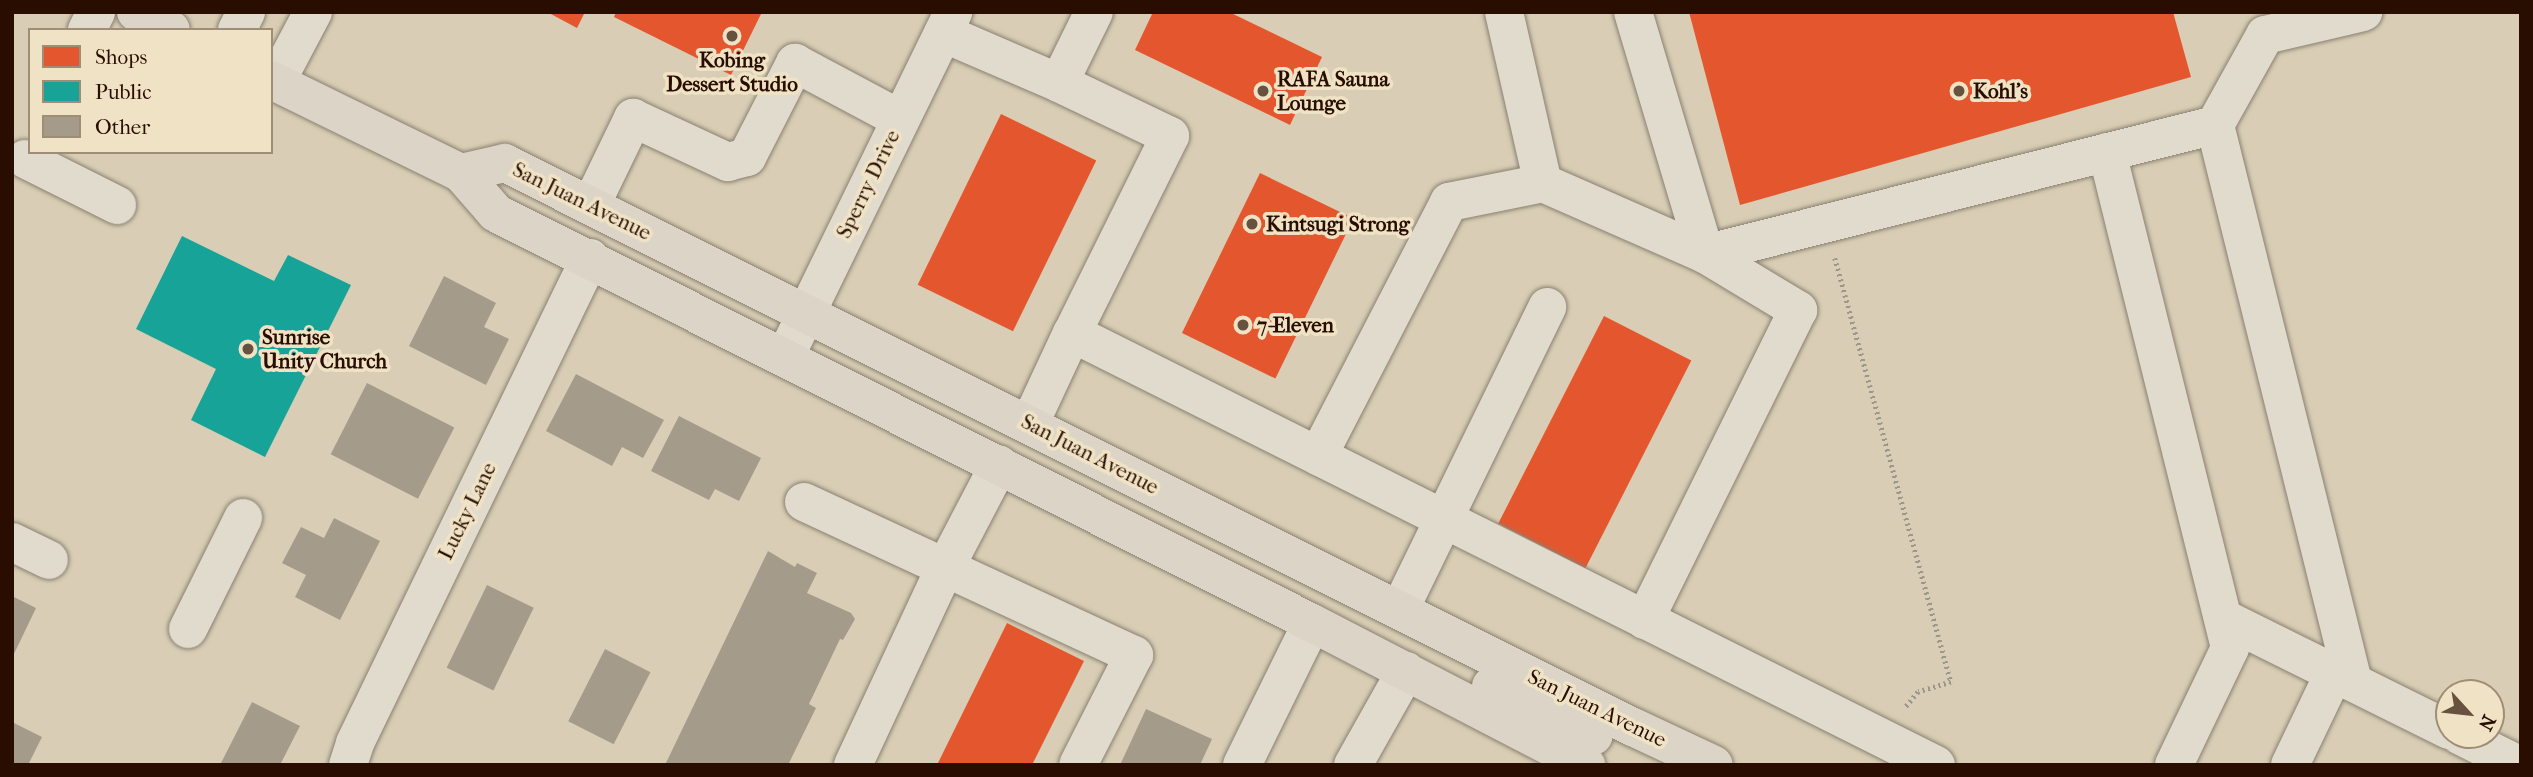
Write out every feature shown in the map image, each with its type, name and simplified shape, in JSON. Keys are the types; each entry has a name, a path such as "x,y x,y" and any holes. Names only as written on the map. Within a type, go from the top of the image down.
{"main road":[{"path":"136,12 167,28"},
{"name":"San Juan Avenue","path":"274,81 461,173 496,213 1312,623 1586,765"},
{"name":"San Juan Avenue","path":"461,173 505,163 1714,765"},
{"path":"1269,544 1304,593 1399,642 1406,671 1474,678 1597,738 1633,727"}],"street":[{"path":"88,28 96,12"},
{"path":"238,28 246,12"},
{"path":"274,81 313,12"},
{"path":"1059,83 1094,12"},
{"path":"1504,12 1543,183"},
{"path":"1633,12 1705,254"},
{"path":"2290,765 2344,678 2215,125 2264,35 2363,12"},
{"path":"948,18 1059,83 1170,136 1030,423"},
{"name":"Sperry Drive","path":"785,357 948,18"},
{"path":"592,205 633,118 728,162 747,158 795,63 900,119"},
{"path":"1705,254 2215,125"},
{"path":"2107,152 2230,648 2174,765"},
{"path":"22,165 117,205"},
{"path":"1318,456 1449,202 1543,183 1705,254 1798,310 1645,620"},
{"name":"Lucky Lane","path":"348,765 355,743 590,258"},
{"path":"1400,609 1547,307"},
{"path":"1072,333 1936,765"},
{"path":"853,765 944,570 999,465"},
{"path":"804,502 944,570 1134,655 1078,765"},
{"path":"188,629 243,518"},
{"path":"12,542 49,560"},
{"path":"2223,618 2435,723"},
{"path":"1242,765 1312,623"},
{"path":"1353,765 1406,671"},
{"path":"2487,749 2519,765"}],"path":[{"path":"1826,223 1951,682 1918,692 1882,738"}],"building: Shops":[{"path":"547,12 585,12 577,28"},
{"path":"616,12 762,12 731,75 614,17"},
{"name":"RAFA Sauna Lounge","path":"1153,12 1229,12 1322,57 1290,125 1135,50"},
{"path":"1689,12 2173,12 2191,77 1740,205"},
{"path":"1001,114 1096,160 1013,331 918,285"},
{"path":"1260,173 1353,219 1275,379 1182,333"},
{"path":"1604,316 1691,360 1586,568 1498,524"},
{"path":"1007,623 1084,661 1032,765 937,765"}],"building: Public":[{"name":"Sunrise Unity Church","path":"182,236 274,281 288,255 351,285 265,457 191,420 216,369 136,329"}],"building: Other":[{"path":"444,276 496,303 484,327 509,339 486,385 409,346"},
{"path":"576,374 664,420 643,458 622,447 612,466 546,431"},
{"path":"367,383 454,427 418,499 331,454"},
{"path":"679,416 761,458 739,501 715,489 709,500 651,471"},
{"path":"334,518 380,541 340,620 295,597 306,575 282,563 301,527 324,538"},
{"path":"768,551 795,567 797,563 817,573 807,593 851,613 855,619 843,640 840,639 809,704 816,708 789,763 794,765 665,765"},
{"path":"487,585 534,608 493,690 447,668"},
{"path":"12,596 36,608 12,658"},
{"path":"605,649 650,672 614,744 568,721"},
{"path":"252,702 300,726 280,765 220,765"},
{"path":"1146,709 1212,739 1200,765 1120,765"},
{"path":"12,722 42,737 28,765 12,765"}],"place":[{"name":"Kobing Dessert Studio","path":"732,36"},
{"name":"RAFA Sauna Lounge","path":"1263,91"},
{"name":"Kohl's","path":"1959,91"},
{"name":"Kintsugi Strong","path":"1252,224"},
{"name":"7-Eleven","path":"1243,325"},
{"name":"Sunrise Unity Church","path":"248,349"}]}
